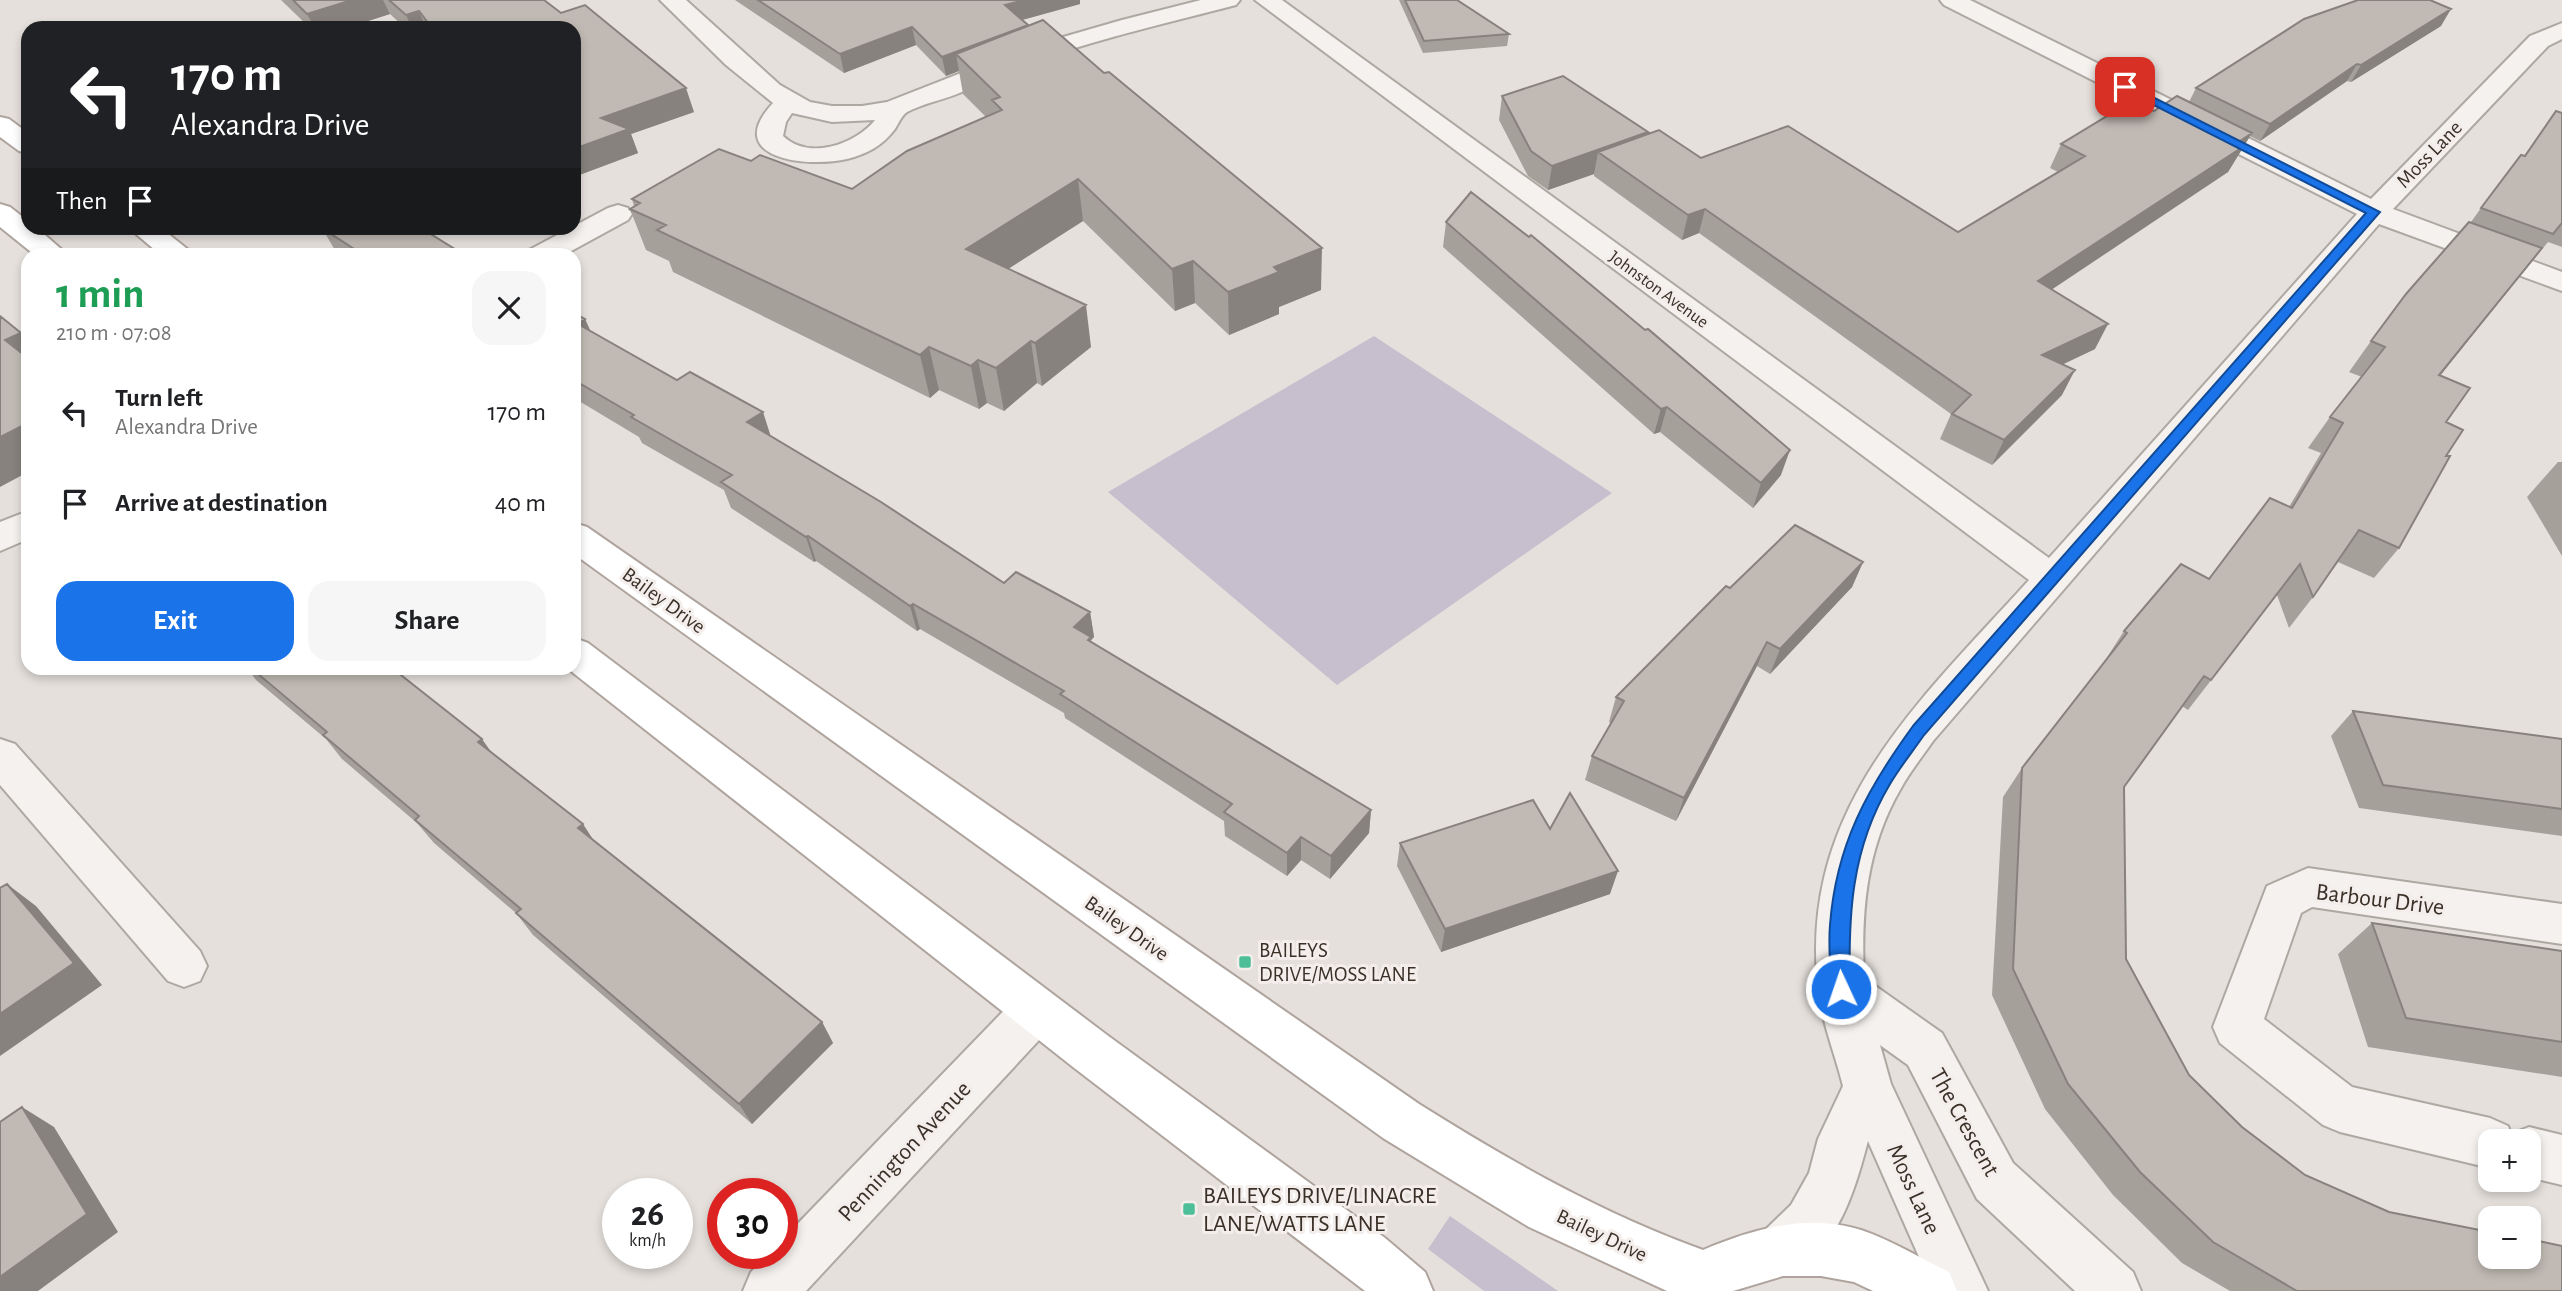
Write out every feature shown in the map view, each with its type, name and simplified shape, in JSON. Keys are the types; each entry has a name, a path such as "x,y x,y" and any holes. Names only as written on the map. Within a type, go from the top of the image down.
{"main road":[{"path":"0,125 21,140"},
{"path":"0,213 21,229"},
{"path":"28,235 45,248"},
{"path":"153,235 171,248"},
{"name":"Bailey Drive","path":"581,541 1401,1121 1483,1172 1575,1224 1699,1284"},
{"path":"581,658 1036,1010 1366,1257 1406,1291"},
{"path":"1699,1284 1740,1261 1783,1250 1821,1250 1858,1256 1930,1291"}],"street":[{"path":"672,0 789,102 815,111 849,115 895,108 1031,54 1228,0"},
{"name":"Johnston Avenue","path":"1267,0 2051,578"},
{"path":"1952,0 2374,212 2562,282"},
{"name":"Moss Lane","path":"1961,1291 1868,1087 1841,989 1839,926 1845,884 1857,837 1883,781 1919,730 2374,212 2554,40"},
{"path":"789,102 775,115 769,127 770,138 783,150 807,155 834,153 862,146 883,130 895,108"},
{"path":"581,234 618,214"},
{"path":"554,248 578,235"},
{"path":"0,538 21,527"},
{"path":"0,756 184,966"},
{"name":"Barbour Drive","path":"2478,1140 2340,1108 2237,1027 2283,900 2308,887 2562,924"},
{"name":"The Crescent","path":"1841,989 1924,1049 1995,1181 2114,1291"},
{"name":"Pennington Avenue","path":"771,1291 1036,1010"},
{"path":"1783,1250 1809,1223 1832,1183 1843,1139 1868,1087"},
{"path":"2541,1155 2562,1160"}],"shaded area":[{"path":"1374,336 1612,493 1337,685 1108,492"},
{"path":"1450,1216 1558,1291 1484,1291 1428,1249"}],"building":[{"path":"293,0 352,0 307,14"},
{"path":"389,0 544,0 561,13 585,5 686,88 601,118 629,129 581,146 581,21 427,21 419,11 406,15"},
{"path":"758,0 1025,0 1005,5 1028,25 942,57 912,27 840,54"},
{"path":"1405,0 1457,0 1509,34 1424,41"},
{"path":"2358,0 2430,0 2451,9 2361,65 2357,64 2270,124 2196,88 2304,19"},
{"path":"1043,20 1104,73 1109,72 1322,248 1274,267 1279,272 1228,292 1193,261 1172,269 1078,179 966,249 1086,305 996,368 978,360 971,366 929,347 920,355 657,230 666,225 630,209 640,203 632,199 719,149 751,161 760,155 852,189 907,151 1002,110 992,100 1000,97 956,54"},
{"path":"1563,76 1648,132 1552,166 1531,151 1502,96"},
{"path":"2177,96 2252,133 2234,145 2241,148 2038,281 2108,324 2042,355 2075,370 2004,440 1952,414 1971,395 1705,209 1688,215 1598,152 1659,130 1701,158 1788,126 1958,232 2085,156 2061,144 2132,101 2154,111"},
{"path":"2556,111 2562,113 2562,223 2553,234 2481,208 2521,155 2525,156"},
{"path":"1471,192 1529,237 1531,235 1645,330 1648,329 1790,450 1761,483 1667,407 1661,409 1446,222"},
{"path":"2469,222 2542,248 2439,375 2470,388 2446,422 2463,430 2446,456 2450,456 2399,548 2359,530 2313,597 2300,564 2211,680 2204,676 2124,787 2126,959 2189,1075 2242,1127 2305,1175 2389,1212 2478,1230 2478,1269 2541,1269 2541,1242 2562,1246 2562,1291 2297,1291 2213,1242 2140,1172 2068,1084 2013,969 2022,768 2127,633 2124,631 2181,564 2209,579 2270,498 2292,508 2343,423 2330,417 2385,347 2371,341 2406,294"},
{"path":"333,235 432,235 453,248 353,248"},
{"path":"0,316 21,333 5,340 21,353 21,426 0,437"},
{"path":"581,326 677,380 690,372 763,412 747,422 881,502 1004,583 1016,572 1090,612 1074,627 1091,637 1088,640 1371,810 1331,856 1301,837 1287,853 1224,812 1232,804 1060,694 1064,691 913,604 910,606 808,536 721,482 732,475 631,417 634,415 581,384"},
{"path":"1795,525 1863,562 1780,649 1767,642 1684,798 1592,756 1624,701 1616,697 1726,586 1730,588"},
{"path":"259,675 401,675 482,739 478,742 583,824 578,828 822,1022 739,1104 516,913 521,909 415,820 419,816 323,735 327,732"},
{"path":"2353,711 2562,739 2562,809 2383,785"},
{"path":"1570,793 1618,871 1445,929 1400,843 1533,800 1550,829"},
{"path":"7,884 74,963 0,1014 0,888"},
{"path":"2372,923 2562,951 2562,1042 2406,1018"},
{"path":"22,1107 87,1214 0,1277 0,1122"}],"place":[{"name":"BAILEYS DRIVE/MOSS LANE","path":"1245,962"},
{"name":"BAILEYS DRIVE/LINACRE LANE/WATTS LANE","path":"1189,1209"}],"route":[{"path":"1841,989 1839,926 1845,884 1857,837 1883,781 1919,730 2374,212 2125,87"}]}
